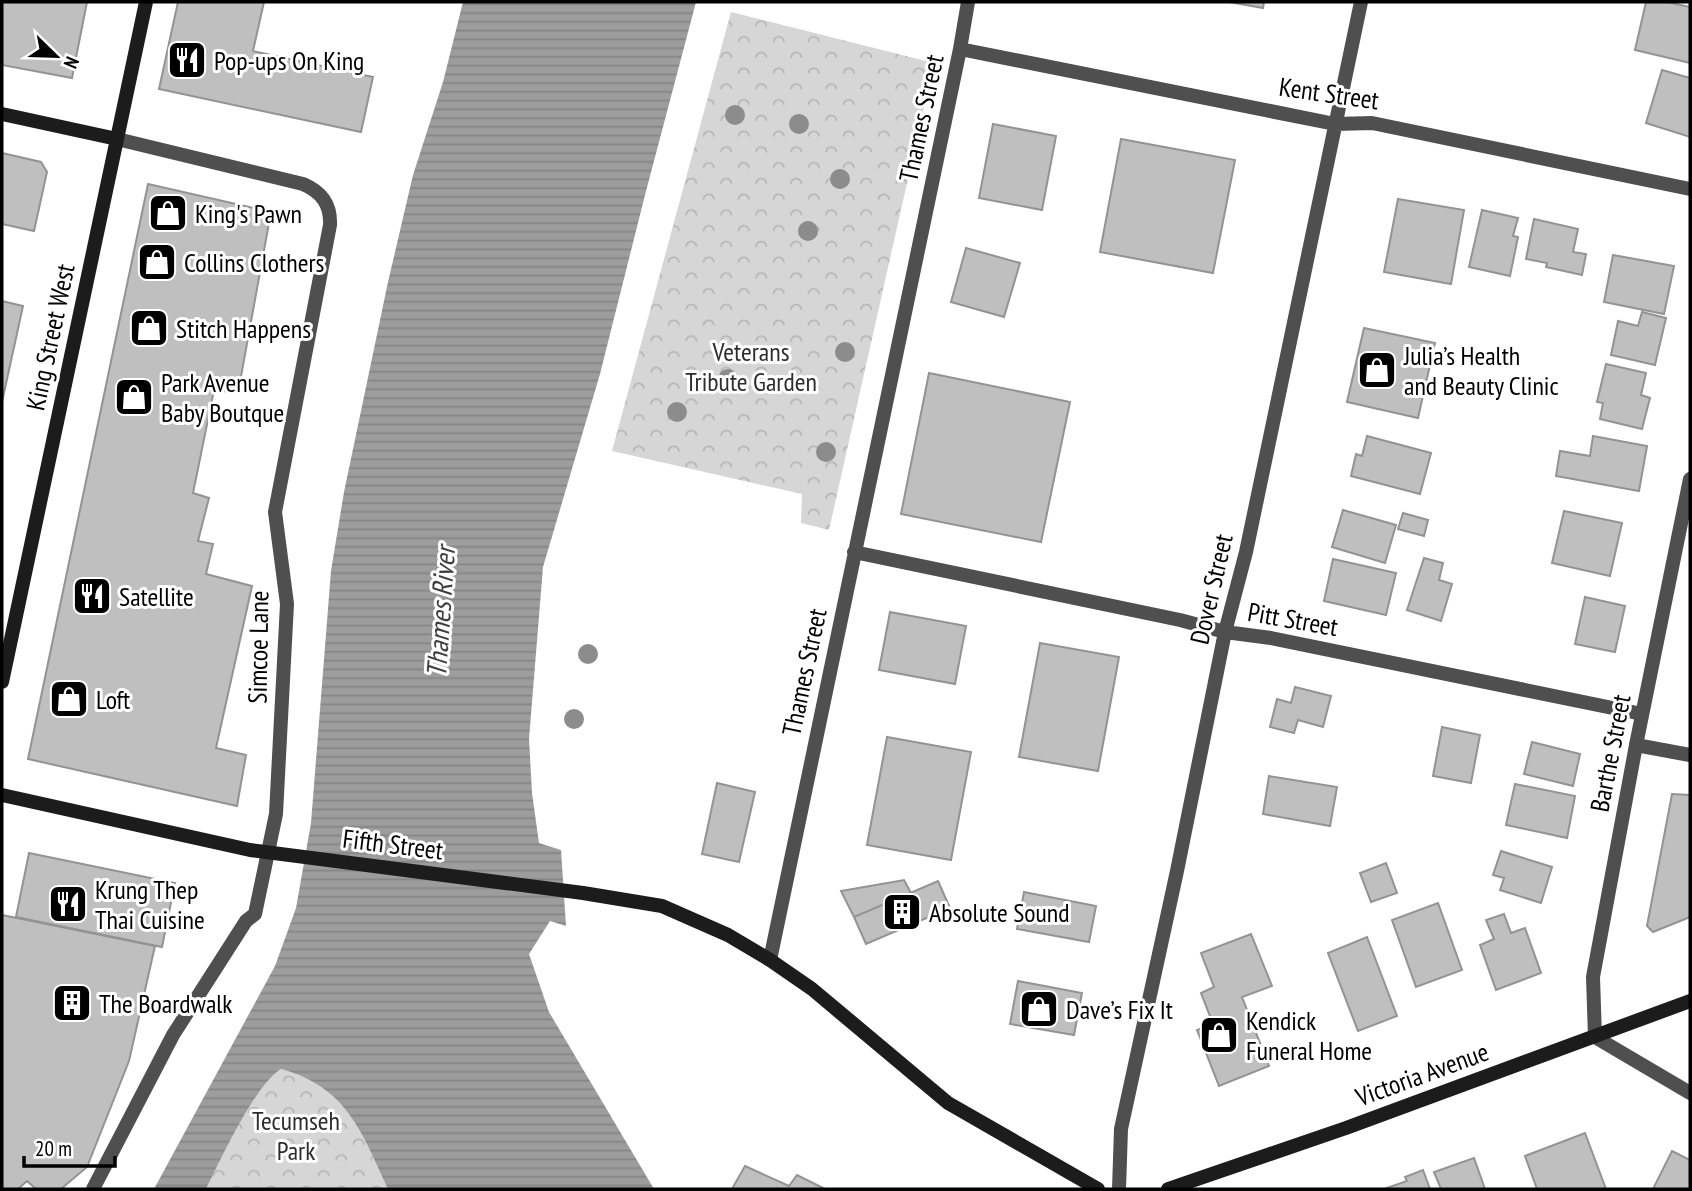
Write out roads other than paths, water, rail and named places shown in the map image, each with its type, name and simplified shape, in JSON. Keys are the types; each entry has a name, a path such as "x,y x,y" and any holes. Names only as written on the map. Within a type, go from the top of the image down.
{"street":[{"name":"King Street West","path":"2,682 146,2"},
{"name":"Thames Street","path":"770,960 968,2"},
{"name":"Dover Street","path":"1119,1189 1121,1129 1361,2"},
{"name":"Kent Street","path":"960,49 1335,124 1372,123 1690,189"},
{"path":"2,114 117,139"},
{"name":"Simcoe Lane","path":"93,1189 173,1035 246,921 255,914 276,814 287,604 275,512 330,225 327,204 313,188 117,139"},
{"name":"Barthe Street","path":"1595,1037 1593,977 1636,745 1690,479"},
{"name":"Pitt Street","path":"854,552 1180,620 1225,632 1271,638 1642,715"},
{"path":"1636,745 1690,755"},
{"name":"Fifth Street","path":"2,795 250,850 662,906 728,935 770,960"},
{"path":"770,960 812,989 948,1103 1098,1189"},
{"name":"Victoria Avenue","path":"1168,1189 1334,1132 1690,1001"},
{"path":"1595,1037 1690,1093"}],"water":[{"name":"Thames River","path":"463,2 696,2 600,374 543,567 529,739 532,793 539,843 561,850 566,926 550,921 529,954 549,1012 654,1189 388,1189 360,1131 337,1100 322,1087 281,1069 260,1090 250,1106 206,1189 154,1189 275,966 296,908 311,823 331,571 344,492 413,175 443,82"}],"place":[{"name":"Pop-ups On King","path":"187,60"},
{"name":"King's Pawn","path":"168,213"},
{"name":"Collins Clothers","path":"157,262"},
{"name":"Stitch Happens","path":"149,328"},
{"name":"Julia’s Health and Beauty Clinic","path":"1377,370"},
{"name":"Park Avenue Baby Boutque","path":"134,397"},
{"name":"Satellite","path":"92,596"},
{"name":"Loft","path":"69,699"},
{"name":"Krung Thep Thai Cuisine","path":"68,904"},
{"name":"Absolute Sound","path":"902,912"},
{"name":"The Boardwalk","path":"72,1003"},
{"name":"Dave’s Fix It","path":"1039,1009"},
{"name":"Kendick Funeral Home","path":"1219,1035"}],"park label":[{"name":"Veterans Tribute Garden","path":"751,366"},
{"name":"Tecumseh Park","path":"296,1135"}]}
